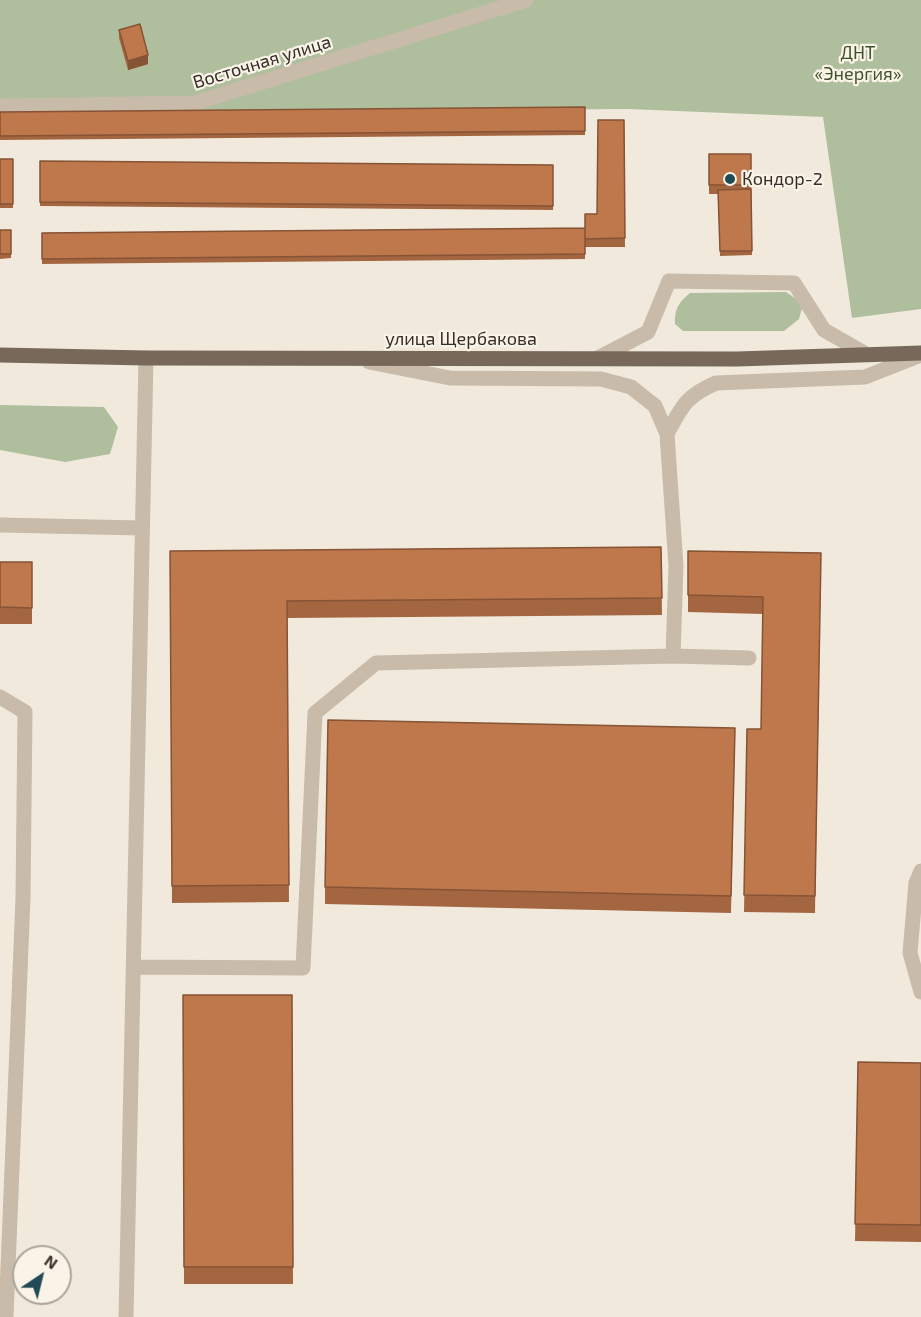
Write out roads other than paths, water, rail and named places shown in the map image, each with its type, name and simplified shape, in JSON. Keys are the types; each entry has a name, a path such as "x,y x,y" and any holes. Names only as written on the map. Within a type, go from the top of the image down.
{"main road":[{"name":"улица Щербакова","path":"0,355 146,358 737,359 921,354"}],"street":[{"name":"Восточная улица","path":"0,106 195,104 526,0"},
{"path":"598,358 648,332 669,281 794,283 824,330 866,354"},
{"path":"667,434 682,404 694,393 716,383 865,377 921,354"},
{"path":"126,1317 146,358"},
{"path":"348,358 450,378 601,379 631,387 655,406 667,434 676,566 673,656"},
{"path":"0,525 142,528"},
{"path":"134,967 303,968 315,713 376,663 673,656 749,658"},
{"path":"0,697 25,712 23,898 6,1317"},
{"path":"921,872 916,883 910,953 921,992"}],"place":[{"name":"Кондор-2","path":"730,179"}],"park label":[{"name":"ДНТ «Энергия»","path":"858,63"}]}
